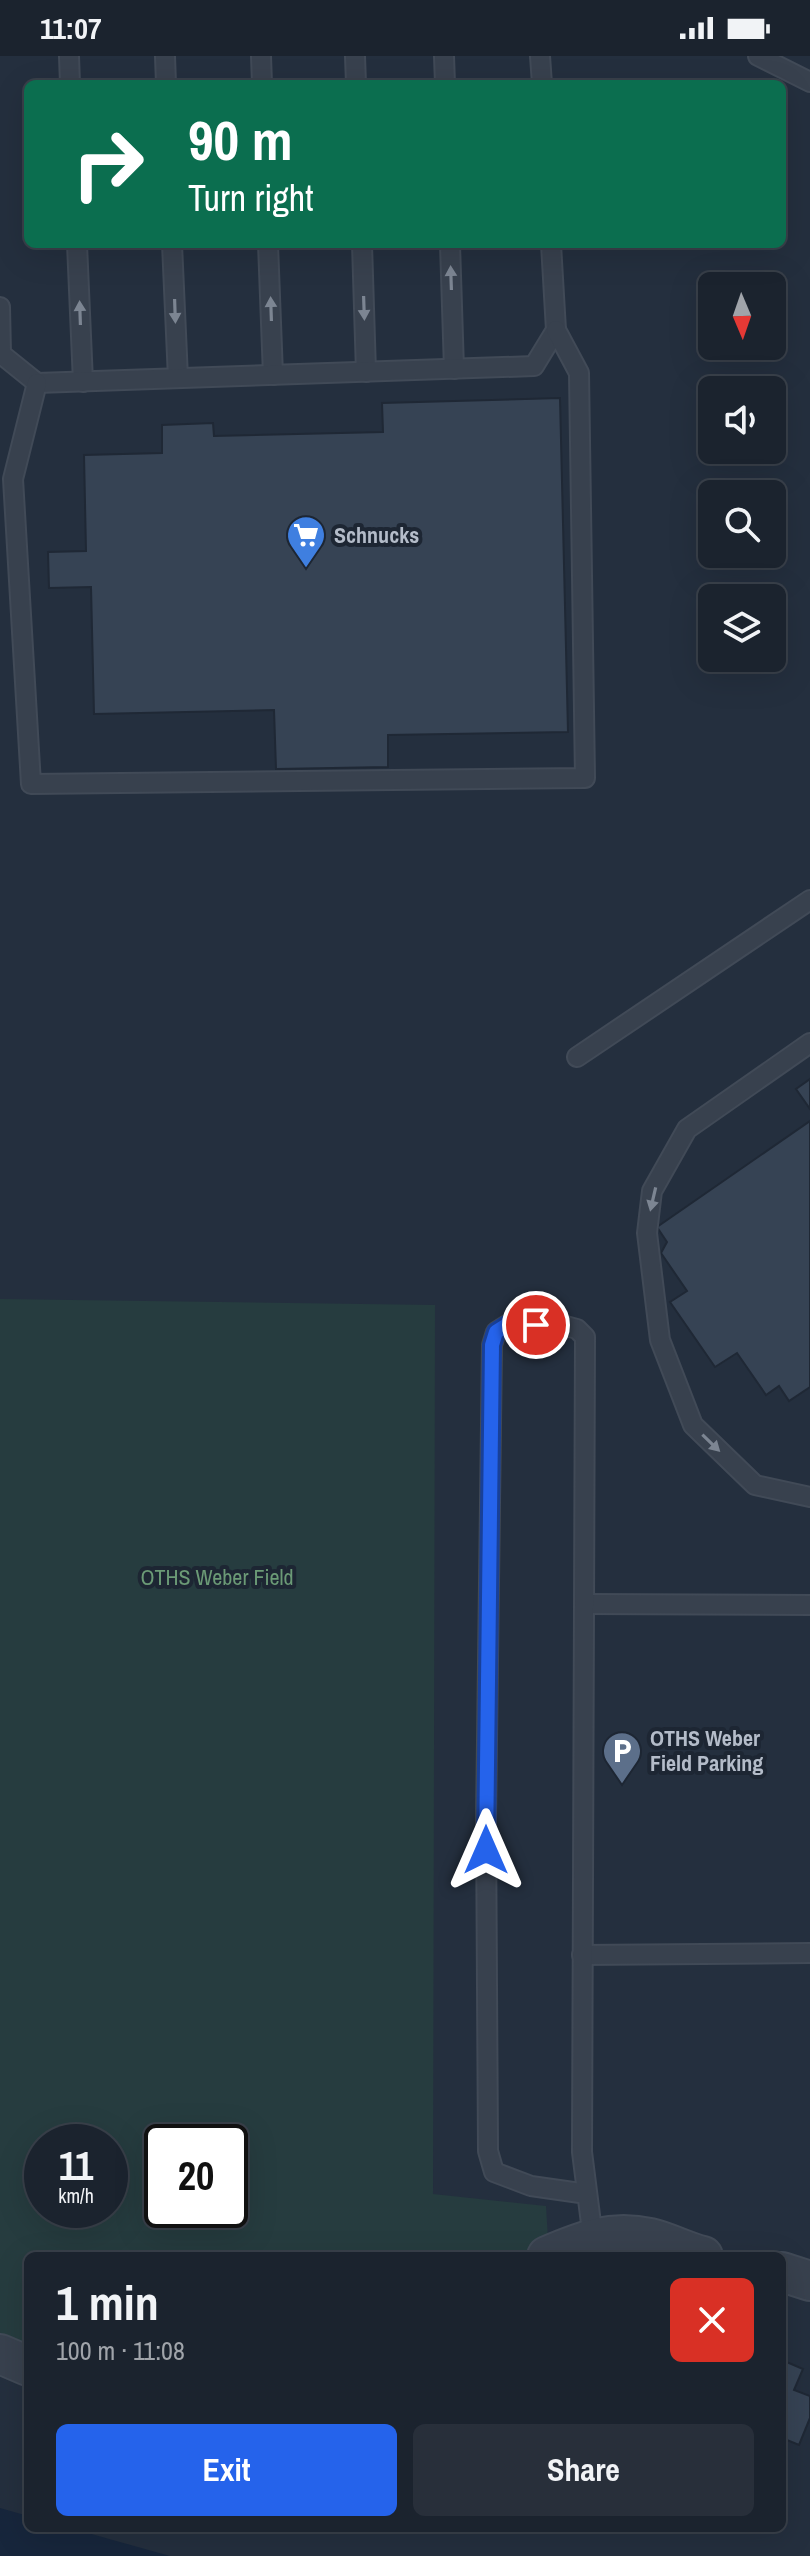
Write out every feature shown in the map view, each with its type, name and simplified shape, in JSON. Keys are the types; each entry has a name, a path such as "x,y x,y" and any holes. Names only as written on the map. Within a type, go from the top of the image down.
{"street":[{"path":"558,2252 617,2233 652,2238 687,2252"},
{"path":"786,2273 810,2281"},
{"path":"0,2354 24,2364"}],"lane":[{"path":"69,56 70,80"},
{"path":"165,56 166,80"},
{"path":"261,56 262,80"},
{"path":"355,56 356,80"},
{"path":"444,56 445,80"},
{"path":"540,56 542,80"},
{"path":"758,56 810,82"},
{"path":"77,248 83,382"},
{"path":"172,248 178,378"},
{"path":"268,248 273,375"},
{"path":"362,248 366,372"},
{"path":"450,248 454,369"},
{"path":"37,383 13,479 31,784 585,778 579,373 556,330 551,248"},
{"path":"0,307 1,354 37,383 534,366 556,330"},
{"path":"577,1057 810,900"},
{"path":"810,1043 687,1129 652,1191 647,1233 660,1340 693,1425 755,1485 810,1497"},
{"path":"587,2194 531,2186 494,2172 488,2151 486,1820 492,1345 496,1332 507,1325 566,1326 577,1329 585,1337 582,2152 593,2239"},
{"path":"584,1604 810,1605"},
{"path":"582,1955 810,1953"}],"green space":[{"name":"OTHS Weber Field","path":"0,1299 435,1305 433,2194 546,2206 549,2252 24,2252 24,2364 0,2354"}],"water":[{"path":"0,2508 24,2515 24,2532 84,2532 170,2556 0,2556"}],"building":[{"name":"Schnucks","path":"560,398 568,732 388,735 388,767 276,769 274,710 94,714 91,587 49,588 48,552 86,551 84,455 162,453 162,425 213,423 214,436 383,432 382,403"},
{"path":"810,1079 810,1109 796,1089"},
{"path":"810,1121 810,1387 789,1401 779,1386 766,1395 737,1353 715,1367 670,1302 687,1291 661,1253 667,1242 657,1227"},
{"path":"786,2362 803,2369 794,2390 810,2396 810,2418 799,2445 786,2440"}],"place":[{"name":"Schnucks","path":"306,569"},
{"name":"OTHS Weber Field Parking","path":"622,1785"}],"route":[{"path":"486,1850 492,1345 496,1332 507,1325 536,1325"}]}
